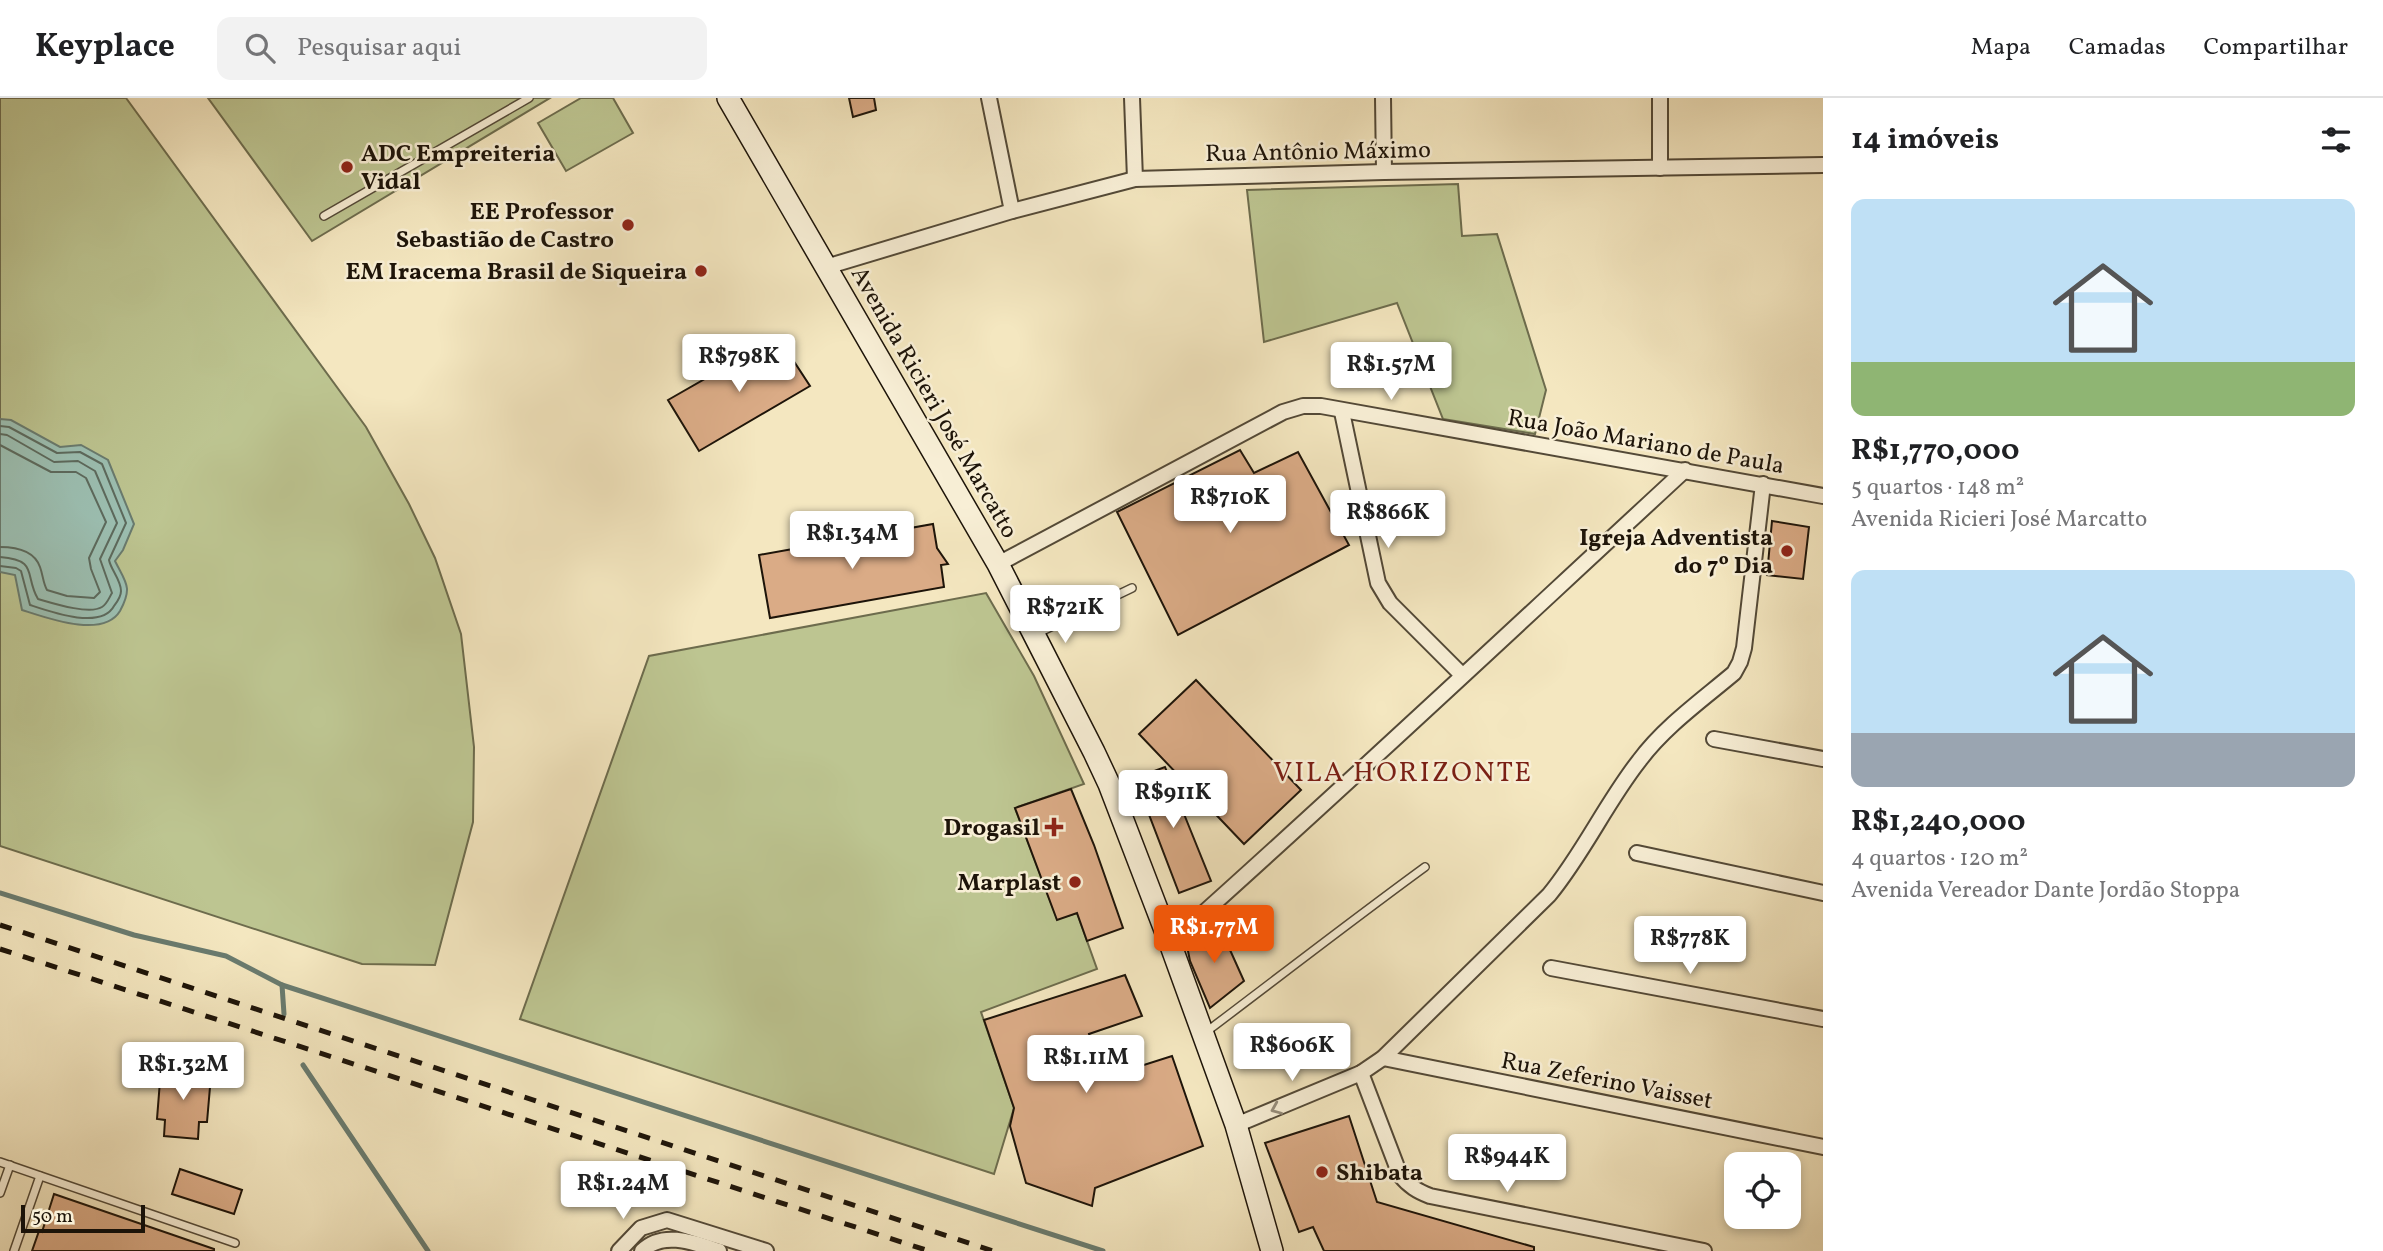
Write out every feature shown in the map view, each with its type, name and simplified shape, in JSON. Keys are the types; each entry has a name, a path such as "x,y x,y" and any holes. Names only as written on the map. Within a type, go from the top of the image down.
{"main road":[{"name":"Avenida Ricieri José Marcatto","path":"728,98 998,564 1036,634 1109,784 1236,1125 1272,1251"}],"street":[{"path":"989,98 1012,211"},
{"path":"1132,98 1135,179"},
{"path":"1382,98 1384,172"},
{"path":"1660,98 1660,168"},
{"name":"Rua Antônio Máximo","path":"826,267 1012,211 1135,179 1823,165"},
{"name":"Rua João Mariano de Paula","path":"998,564 1283,412 1303,406 1321,406 1342,412 1823,496"},
{"path":"1342,412 1378,583 1390,603 1462,675"},
{"path":"1170,943 1322,808 1685,470"},
{"path":"1236,1125 1361,1073 1383,1058 1549,895 1564,877 1640,759 1734,673 1744,648 1763,484"},
{"path":"1714,739 1823,759"},
{"path":"1637,853 1823,893"},
{"path":"1551,968 1823,1019"},
{"name":"Rua Zeferino Vaisset","path":"1383,1058 1823,1147"},
{"path":"1361,1073 1400,1175 1416,1190 1430,1196 1704,1251"},
{"path":"619,1251 641,1228 667,1220 766,1251"},
{"path":"645,1248 662,1240 680,1240 719,1251"}],"lane":[{"path":"324,216 529,98"},
{"path":"1036,634 1132,588"},
{"path":"1203,1034 1324,940 1425,867"},
{"path":"0,1162 235,1243"},
{"path":"0,1193 10,1165"},
{"path":"14,1251 40,1176"}],"green space":[{"path":"0,98 126,98 366,427 409,504 435,558 461,634 474,747 473,822 435,965 362,964 0,846"},
{"name":"ADC Empreiteria Vidal","path":"208,98 550,98 312,241"},
{"path":"581,98 613,98 633,133 566,171 538,123"},
{"path":"1458,184 1462,236 1497,234 1546,390 1535,434 1443,419 1397,303 1264,342 1247,190"},
{"path":"986,593 1034,676 1084,784 1015,808 1057,919 1077,913 1097,969 981,1012 1014,1108 994,1174 520,1019 649,656"}],"water":[{"path":"0,419 11,420 60,447 81,445 108,460 134,524 115,561 127,590 120,611 112,619 101,624 74,624 22,610 15,575 0,572"}],"building":[{"path":"849,98 874,98 876,110 853,117"},
{"path":"778,337 810,386 699,451 668,400"},
{"path":"1240,450 1254,473 1298,452 1349,545 1178,635 1117,512"},
{"name":"Igreja Adventista do 7º Dia","path":"1772,521 1809,527 1803,579 1767,575"},
{"path":"933,524 937,548 948,564 941,565 944,587 770,618 759,555"},
{"path":"1196,680 1301,790 1244,844 1139,734"},
{"path":"1165,767 1211,881 1179,893 1135,778"},
{"path":"1071,789 1123,928 1087,941 1077,913 1057,920 1015,808"},
{"path":"1217,921 1244,981 1210,1008 1190,961 1187,946"},
{"path":"1125,975 1142,1016 1089,1034 1103,1078 1172,1056 1203,1146 1095,1188 1092,1206 1026,1183 1010,1126 1014,1108 984,1020"},
{"path":"167,1067 204,1070 203,1086 210,1087 207,1122 199,1122 198,1139 164,1136 165,1120 157,1119 160,1081 166,1082"},
{"name":"Shibata","path":"1349,1116 1377,1202 1534,1247 1534,1251 1324,1251 1313,1227 1299,1232 1265,1143"},
{"path":"180,1169 242,1190 234,1214 172,1194"},
{"path":"54,1194 214,1251 32,1251 39,1231 42,1232"}],"waterway":[{"path":"0,893 134,935 226,956 282,985 1103,1251"},
{"path":"282,985 284,1014"},
{"path":"303,1065 428,1251"}],"railway":[{"path":"0,925 993,1251"},
{"path":"0,949 929,1251"}],"place":[{"name":"ADC Empreiteria Vidal","path":"347,167"},
{"name":"EE Professor Sebastião de Castro","path":"628,225"},
{"name":"EM Iracema Brasil de Siqueira","path":"701,271"},
{"name":"Igreja Adventista do 7º Dia","path":"1787,551"},
{"name":"Drogasil","path":"1054,827"},
{"name":"Marplast","path":"1075,882"},
{"name":"Shibata","path":"1322,1172"}],"district":[{"name":"VILA HORIZONTE","path":"1403,771"}]}
